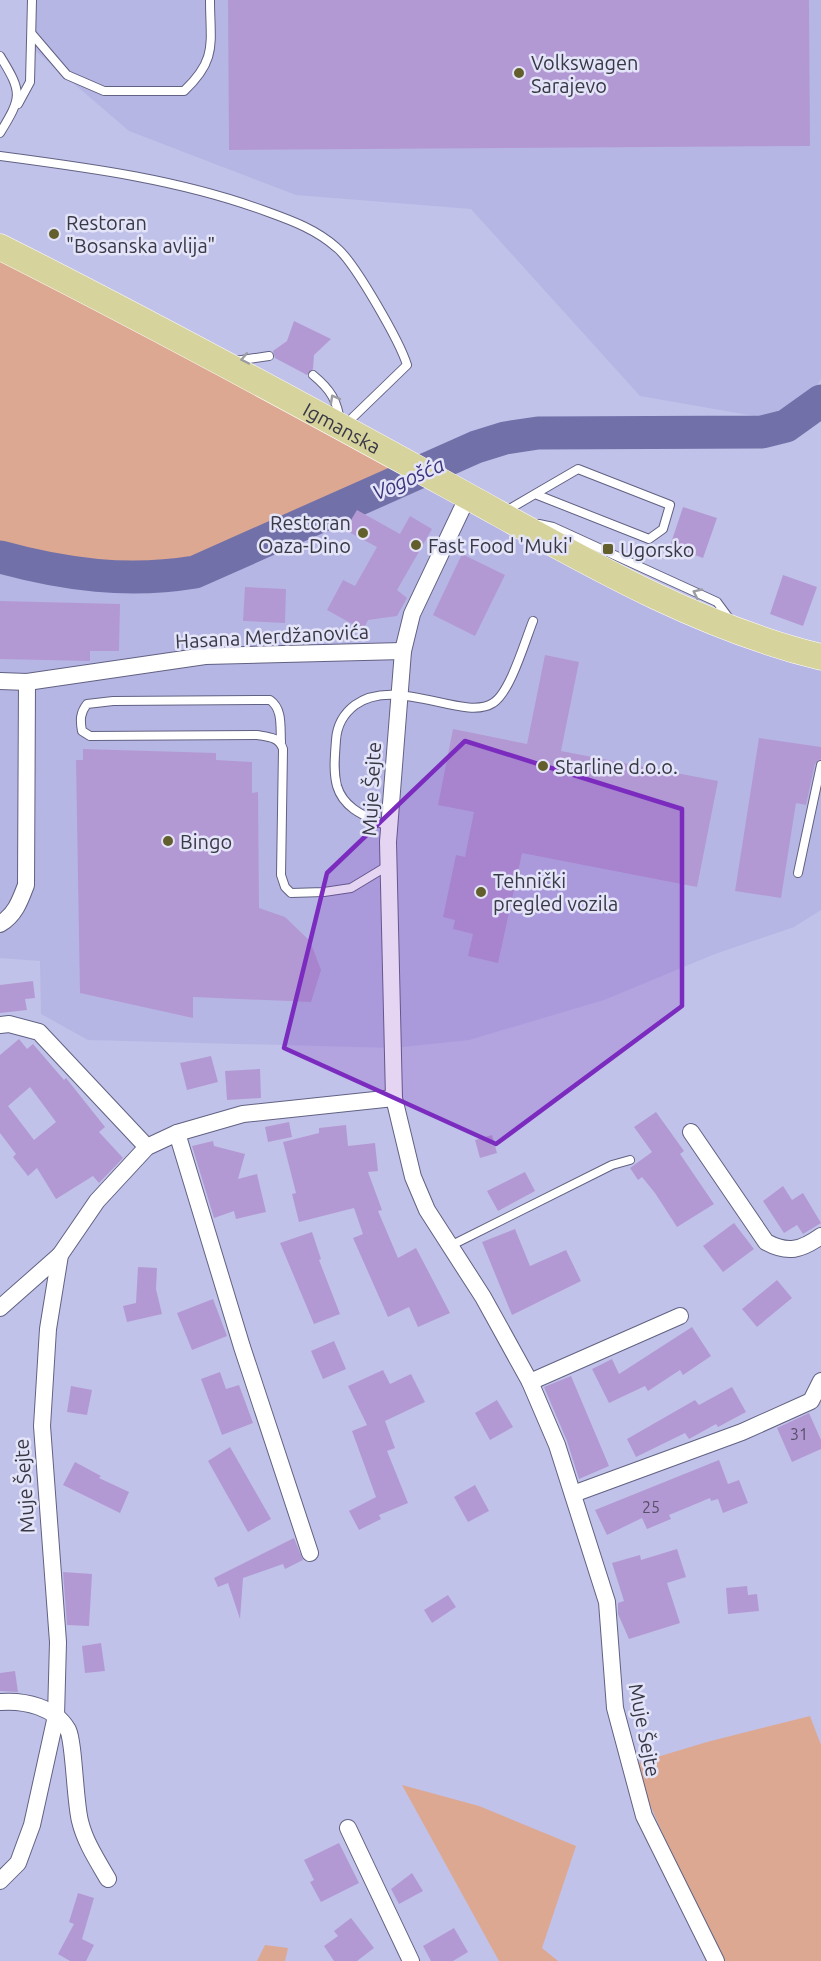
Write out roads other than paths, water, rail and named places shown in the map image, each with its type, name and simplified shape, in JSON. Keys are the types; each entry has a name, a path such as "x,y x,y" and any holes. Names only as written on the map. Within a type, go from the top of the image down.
{"main road":[{"name":"Igmanska","path":"0,247 657,598 739,632 821,657"}],"street":[{"name":"Muje Šejte","path":"468,496 412,614 403,651 389,827 394,1098 413,1177 427,1210 483,1297 530,1382 557,1445 608,1602 615,1708 644,1816 716,1961"},
{"name":"Hasana Merdžanovića","path":"0,681 27,682 205,656 403,651"},
{"path":"0,924 8,919 19,904 26,885 27,682"},
{"path":"0,1025 9,1024 39,1032 147,1147"},
{"name":"Muje Šejte","path":"0,1308 60,1255 97,1201 147,1147 177,1133 243,1114 394,1098"},
{"path":"692,1132 766,1242 781,1251 798,1249 821,1236"},
{"path":"177,1133 228,1304 310,1553"},
{"name":"Muje Šejte","path":"0,1881 18,1863 32,1825 56,1716 58,1642 42,1426 48,1329 60,1255"},
{"path":"530,1382 680,1316"},
{"path":"573,1494 742,1432 811,1401 821,1381"},
{"path":"0,1702 25,1703 56,1716 69,1732 73,1775 84,1836 108,1879"},
{"path":"348,1828 411,1961"}],"lane":[{"path":"0,134 30,82 32,0"},
{"path":"32,34 67,75 104,91 184,91 198,77 210,57 210,0"},
{"path":"0,56 14,78 18,104"},
{"path":"0,156 84,167 169,183 245,203 307,227 338,248 372,298 403,352 407,365 341,429"},
{"path":"221,364 269,356"},
{"path":"313,375 326,386 338,404 341,429"},
{"path":"500,515 578,468 670,505 663,529 649,539 535,494"},
{"path":"389,827 356,811 344,800 335,779 335,753 339,723 352,707 372,697 399,695 475,708 491,705 502,696 533,621"},
{"path":"281,742 274,737 257,735 90,736 82,731 80,721 82,710 87,704 96,703 270,700 276,704 280,714 281,742 284,749 281,875 285,887 291,893 351,888 389,864"},
{"path":"798,873 821,765"},
{"path":"450,1246 612,1165 630,1160"}],"waterway":[{"name":"Vogošća","path":"0,557 73,573 121,577 195,572 476,447 505,438 538,433 762,432 786,426 821,401"}],"place":[{"name":"Volkswagen Sarajevo","path":"519,73"},
{"name":"Restoran \"Bosanska avlija\"","path":"54,234"},
{"name":"Restoran Oaza-Dino","path":"363,533"},
{"name":"Fast Food 'Muki'","path":"416,545"},
{"name":"Ugorsko","path":"608,549"},
{"name":"Starline d.o.o.","path":"543,766"},
{"name":"Bingo","path":"168,841"},
{"name":"Tehnički pregled vozila","path":"481,892"}]}
